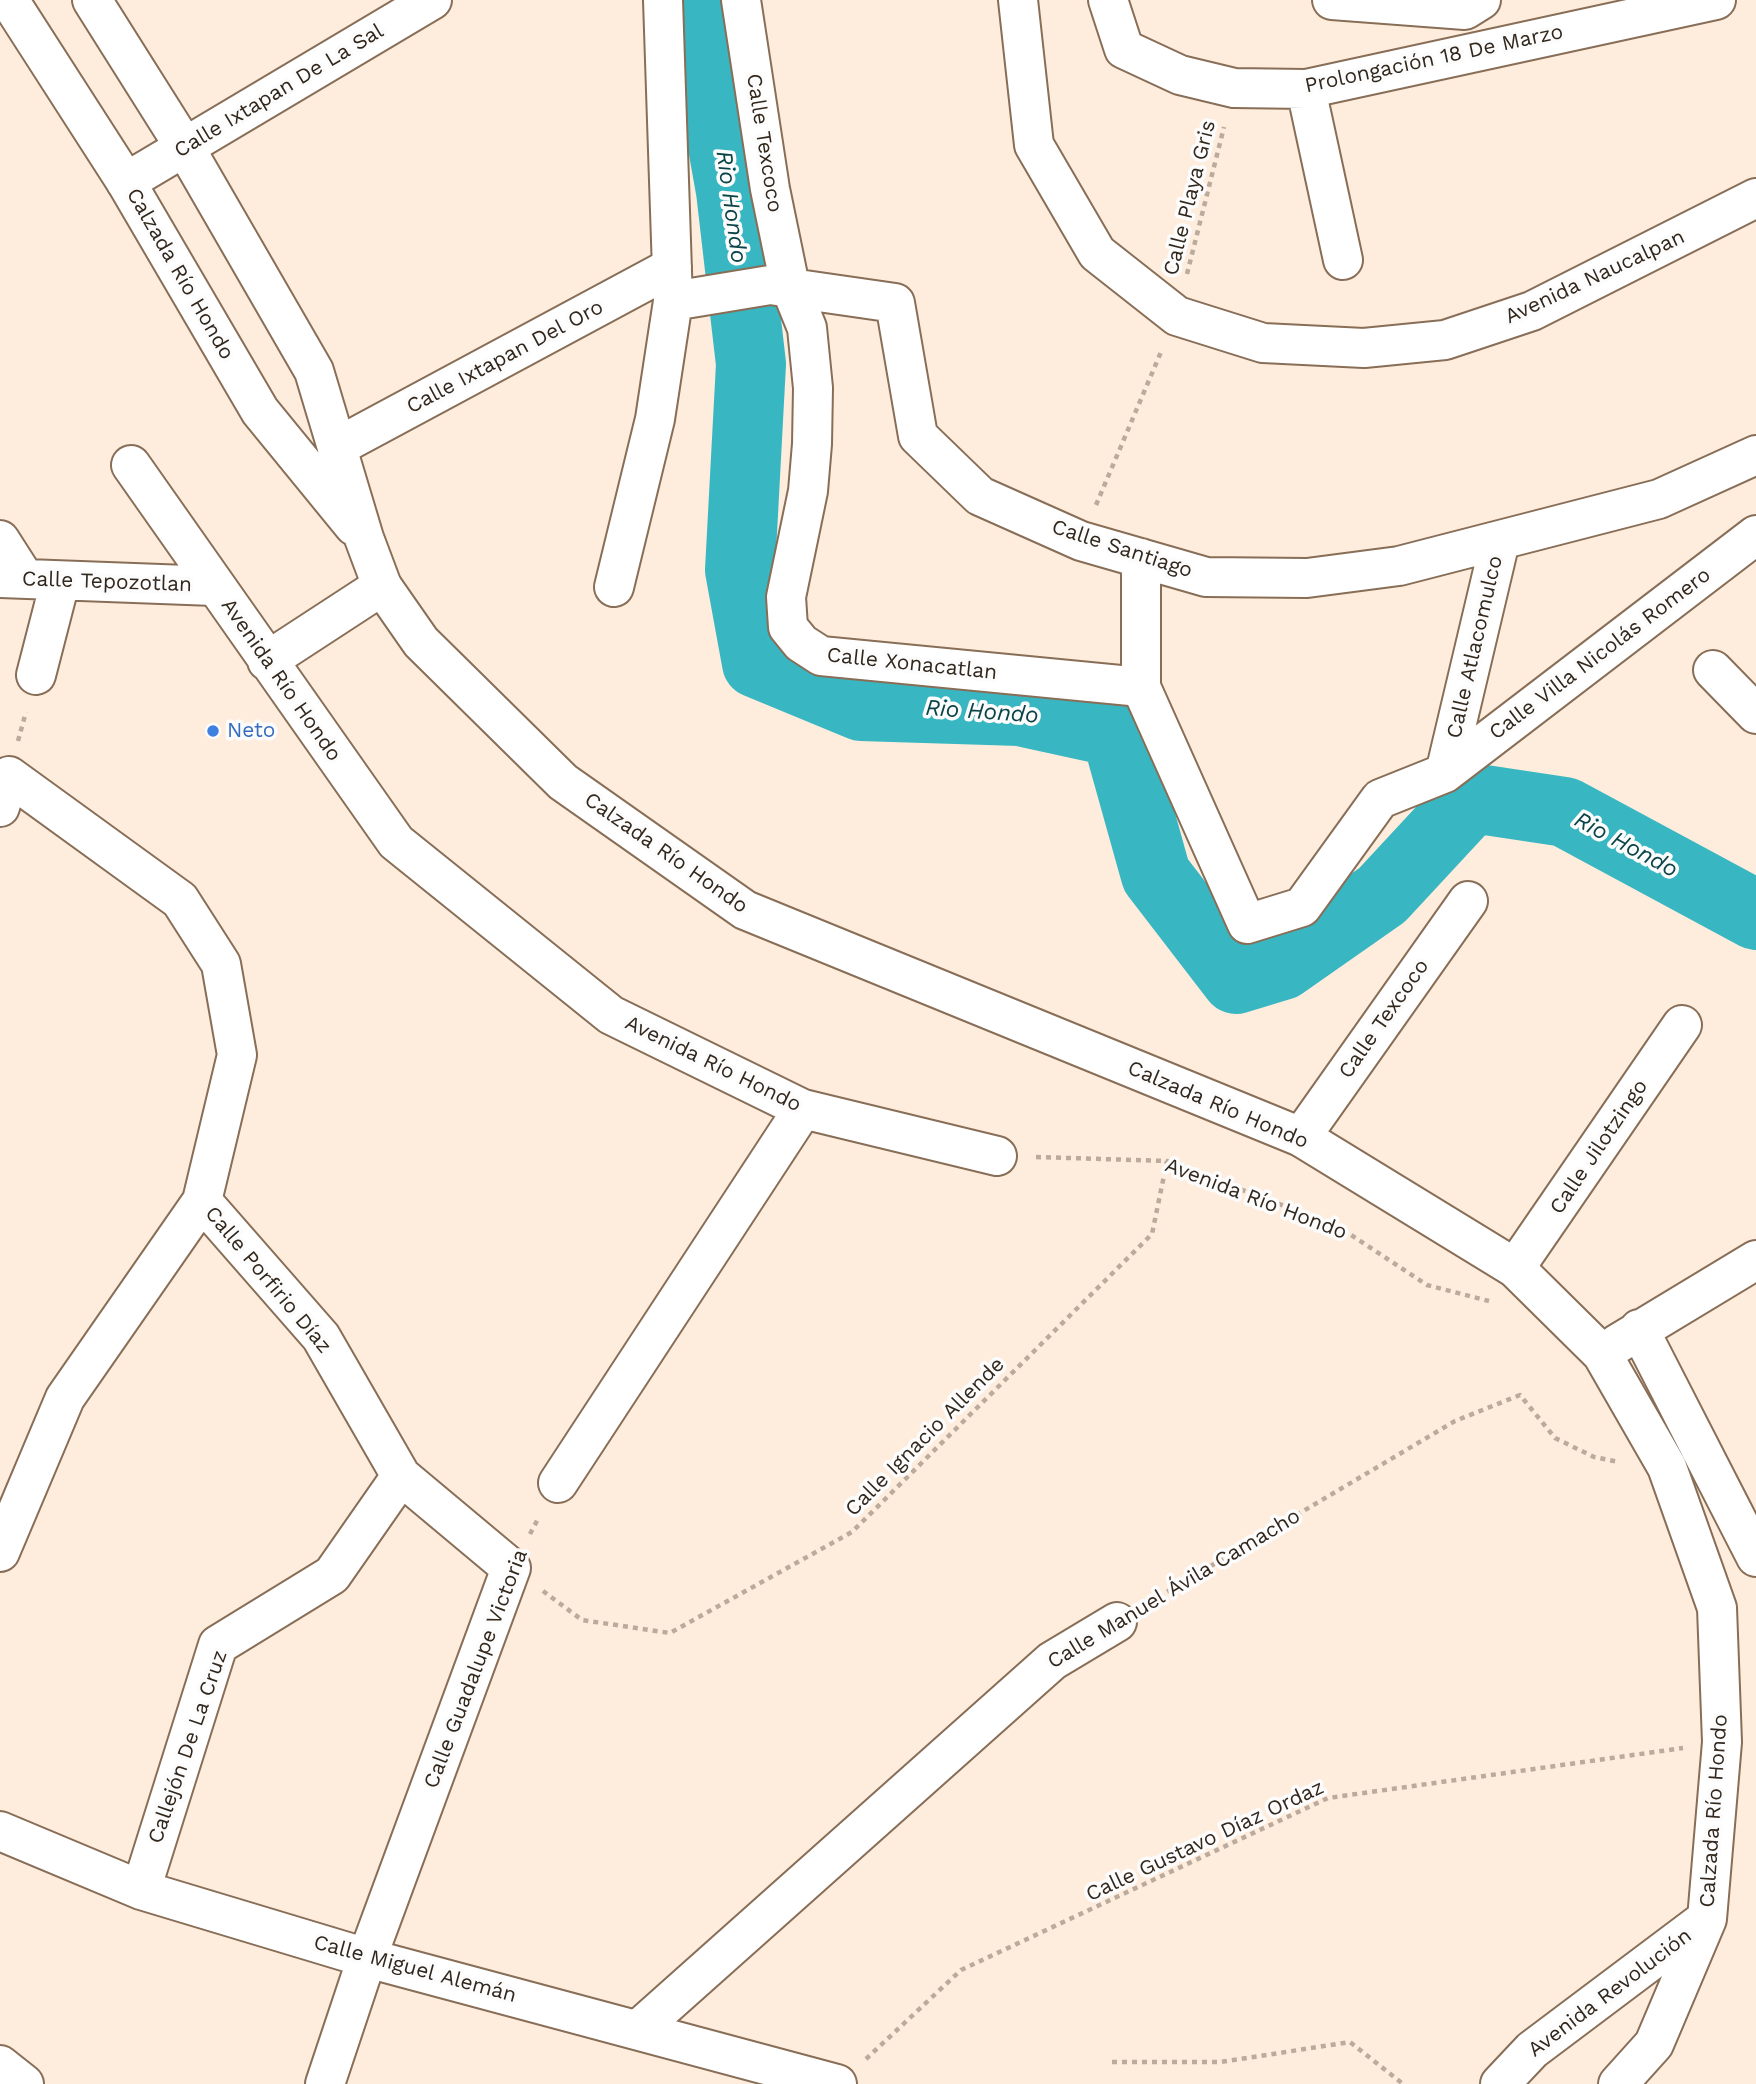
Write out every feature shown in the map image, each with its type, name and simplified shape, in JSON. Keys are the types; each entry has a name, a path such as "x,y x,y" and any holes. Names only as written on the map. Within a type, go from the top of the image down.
{"street":[{"name":"Calzada Río Hondo","path":"9,0 126,182 260,411 364,538"},
{"name":"Calzada Río Hondo","path":"92,0 184,146 314,371 364,538 382,586 421,642 563,782 745,910 1301,1137 1516,1268 1602,1354 1667,1467 1717,1608 1722,1742 1707,1919"},
{"name":"Calle Ixtapan De La Sal","path":"126,182 432,0"},
{"path":"614,587 655,419 673,284 663,0"},
{"name":"Calle Texcoco","path":"741,0 770,189 780,285"},
{"name":"Avenida Naucalpan","path":"1018,0 1034,145 1097,253 1177,316 1263,343 1364,348 1445,340 1532,311 1756,198"},
{"name":"Prolongación 18 De Marzo","path":"1108,0 1124,49 1180,75 1234,88 1306,89 1359,75 1716,0"},
{"path":"1332,0 1465,10 1481,0"},
{"path":"1306,89 1343,260"},
{"name":"Calle Santiago","path":"673,284 712,296 780,285 895,303 918,436 980,496 1081,541 1206,577 1307,579 1399,566 1500,541"},
{"name":"Calle Ixtapan Del Oro","path":"337,447 673,284"},
{"name":"Calle Xonacatlan","path":"780,285 807,328 813,388 808,491 786,597 788,626 801,643 821,656 1141,687"},
{"name":"Calle Atlacomulco","path":"1445,773 1500,541 1659,499 1756,455"},
{"name":"Avenida Río Hondo","path":"131,465 396,842 611,1015 803,1109 997,1156"},
{"name":"Calle Villa Nicolás Romero","path":"1445,773 1756,535"},
{"path":"0,540 28,580 36,675"},
{"path":"1141,558 1141,687 1247,924 1302,906 1380,799 1445,773"},
{"name":"Calle Tepozotlan","path":"28,580 214,586"},
{"path":"267,661 382,586"},
{"path":"1713,670 1756,714"},
{"name":"Calle Porfirio Díaz","path":"4,791 180,900 221,964 237,1055 202,1201 321,1337 401,1476 511,1568"},
{"name":"Calle Texcoco","path":"1301,1137 1468,901"},
{"name":"Calle Jilotzingo","path":"1516,1268 1682,1025"},
{"path":"558,1483 803,1109"},
{"path":"0,1552 65,1398 202,1201"},
{"path":"1602,1354 1756,1260"},
{"path":"1639,1329 1756,1557"},
{"name":"Callejón De La Cruz","path":"141,1890 218,1645 332,1575 401,1476"},
{"name":"Calle Guadalupe Victoria","path":"325,2084 367,1958 511,1568"},
{"name":"Calle Manuel Ávila Camacho","path":"639,2029 1052,1661 1117,1622"},
{"name":"Calle Miguel Alemán","path":"0,1831 141,1890 367,1958 639,2029 849,2075"},
{"name":"Avenida Revolución","path":"1500,2084 1532,2050 1707,1919"},
{"name":"Avenida Revolución","path":"1618,2084 1654,2044 1707,1919"},
{"path":"0,2065 24,2084"}],"path":[{"name":"Calle Playa Gris","path":"1081,541 1177,316 1234,88"},
{"path":"4,791 36,675"},
{"name":"Avenida Río Hondo","path":"997,1156 1167,1161 1339,1227 1427,1285 1496,1302"},
{"name":"Calle Ignacio Allende","path":"511,1568 582,1620 670,1633 852,1532 1152,1234 1167,1161"},
{"name":"Calle Manuel Ávila Camacho","path":"1117,1622 1455,1421 1520,1395 1555,1438 1594,1457 1632,1465 1667,1467"},
{"name":"Calle Guadalupe Victoria","path":"511,1568 558,1483"},
{"name":"Calle Gustavo Díaz Ordaz","path":"849,2075 961,1970 1328,1798 1722,1742"},
{"path":"1112,2062 1221,2062 1350,2042 1403,2084"}],"waterway":[{"name":"Rio Hondo","path":"697,0 731,191 751,364 740,570 757,663 861,706 1020,711 1116,732 1156,875 1236,979 1282,965 1382,895 1472,798 1565,812 1756,915"}],"place":[{"name":"Neto","path":"213,731"}]}
